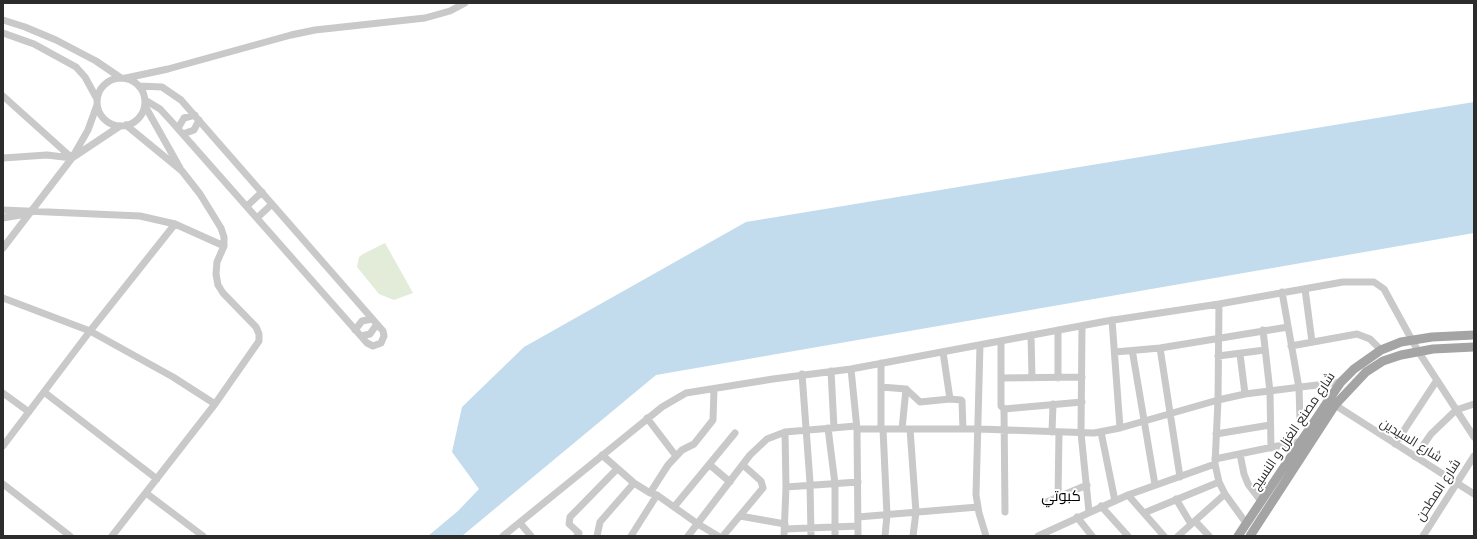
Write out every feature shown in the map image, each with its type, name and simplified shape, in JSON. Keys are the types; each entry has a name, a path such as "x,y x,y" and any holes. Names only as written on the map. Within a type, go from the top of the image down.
{"main road":[{"name":"شارع مصنع الغزل و النسيج","path":"1238,536 1341,382 1354,369 1381,350 1412,339 1474,335"},
{"name":"شارع مصنع الغزل و النسيج","path":"1250,536 1335,405 1360,378 1378,364 1401,355 1418,351 1474,347"}],"street":[{"path":"3,248 72,158 88,130 103,86 108,81 168,69 291,35 315,30 425,18 450,11 465,3"},
{"path":"3,20 25,27 56,40 139,86 154,86 169,90 181,100 384,333 384,339 373,346 369,345 181,131 166,115 145,103"},
{"path":"3,33 34,44 76,66 84,76 97,102 99,112 107,122 123,126 182,171"},
{"path":"112,536 215,404 259,341 259,334 256,327 223,293 218,285 216,274 217,262 224,246 221,228 200,194 182,171 145,103 139,86"},
{"path":"3,96 72,158"},
{"path":"3,158 47,155 72,158 138,118 145,103"},
{"path":"181,131 184,118 197,117"},
{"path":"181,131 194,130 197,117"},
{"path":"247,206 262,192"},
{"path":"257,218 272,204"},
{"path":"3,210 128,214 175,224 224,246"},
{"path":"3,218 32,212"},
{"path":"3,446 90,331 175,224"},
{"path":"503,536 647,418 680,395 802,374 851,369 1112,320 1219,304 1343,282 1374,282 1388,295 1418,351 1474,437"},
{"path":"1305,289 1312,342"},
{"path":"1282,292 1299,388 1300,421"},
{"path":"3,298 90,331 174,377 215,404"},
{"path":"1219,304 1218,400 1215,462 1219,482 1225,494 1246,523"},
{"path":"1112,320 1120,428"},
{"path":"355,330 362,322 374,322"},
{"path":"361,336 370,334 374,322"},
{"path":"1082,326 1081,433 1089,512"},
{"path":"1115,352 1160,348 1219,337 1288,327"},
{"path":"1058,330 1058,378"},
{"path":"1264,330 1270,392 1271,448"},
{"path":"1292,346 1357,334 1370,339 1381,350"},
{"path":"1031,335 1032,378"},
{"path":"1001,341 1001,406 1004,409 1003,431 1005,512"},
{"path":"980,345 979,429 976,495 986,536"},
{"path":"1160,348 1168,413 1180,477"},
{"path":"1218,356 1265,350"},
{"path":"943,352 950,399"},
{"path":"1240,354 1246,394"},
{"path":"1134,355 1155,485"},
{"path":"881,363 882,429 887,516 885,536"},
{"path":"851,369 857,427 858,536"},
{"path":"831,371 831,428 835,536"},
{"path":"802,374 805,430 811,486 811,532"},
{"path":"1002,378 1082,378"},
{"path":"1395,444 1436,380"},
{"path":"688,536 743,465 767,439 785,432 857,427 882,429 979,429 1081,433 1101,432 1120,428 1168,413 1246,394 1341,382"},
{"path":"881,386 906,389 920,402 960,399 962,401 963,429"},
{"path":"650,493 676,456 682,450 694,444 713,420 714,389"},
{"path":"906,389 906,429 916,512 913,536"},
{"path":"44,392 157,479"},
{"path":"3,393 29,412"},
{"path":"1004,409 1082,402"},
{"path":"1053,404 1056,432 1058,497"},
{"path":"1415,457 1431,434 1456,410 1474,404"},
{"name":"شارع السيدين","path":"1335,405 1474,494"},
{"path":"647,418 676,456"},
{"path":"1216,434 1270,425"},
{"path":"785,432 785,530"},
{"path":"1101,432 1115,501"},
{"path":"674,507 735,433"},
{"path":"1038,536 1101,506 1180,477 1215,462 1240,454 1302,441"},
{"path":"1240,454 1244,474 1248,484 1261,501"},
{"path":"602,455 617,470 634,483 650,493 657,495 718,536"},
{"name":"شارع المطحن","path":"1423,536 1474,456"},
{"path":"710,465 730,482"},
{"path":"723,536 762,491 763,486 761,482 743,465"},
{"path":"577,536 579,533 569,524 570,517 617,470"},
{"path":"786,487 858,482"},
{"path":"1144,513 1219,482"},
{"path":"597,536 600,522 634,483"},
{"path":"3,484 70,536"},
{"path":"1044,503 1087,485"},
{"path":"146,493 203,536"},
{"path":"1178,536 1225,494"},
{"path":"631,536 657,495"},
{"path":"1128,495 1164,536"},
{"path":"1176,500 1193,522 1209,536"},
{"path":"1101,506 1128,536"},
{"path":"858,517 978,508"},
{"path":"740,516 785,530 811,532 835,527 858,526"},
{"path":"1077,517 1092,536"},
{"path":"520,523 531,536"},
{"path":"1054,528 1056,536"}],"green space":[{"path":"385,243 413,293 394,300 379,294 357,267 359,257"}],"water":[{"path":"1474,102 1474,233 656,375 462,536 428,536 458,511 479,489 452,452 462,407 524,347 746,222"}],"district":[{"name":"كبوتي","path":"1061,496"}]}
